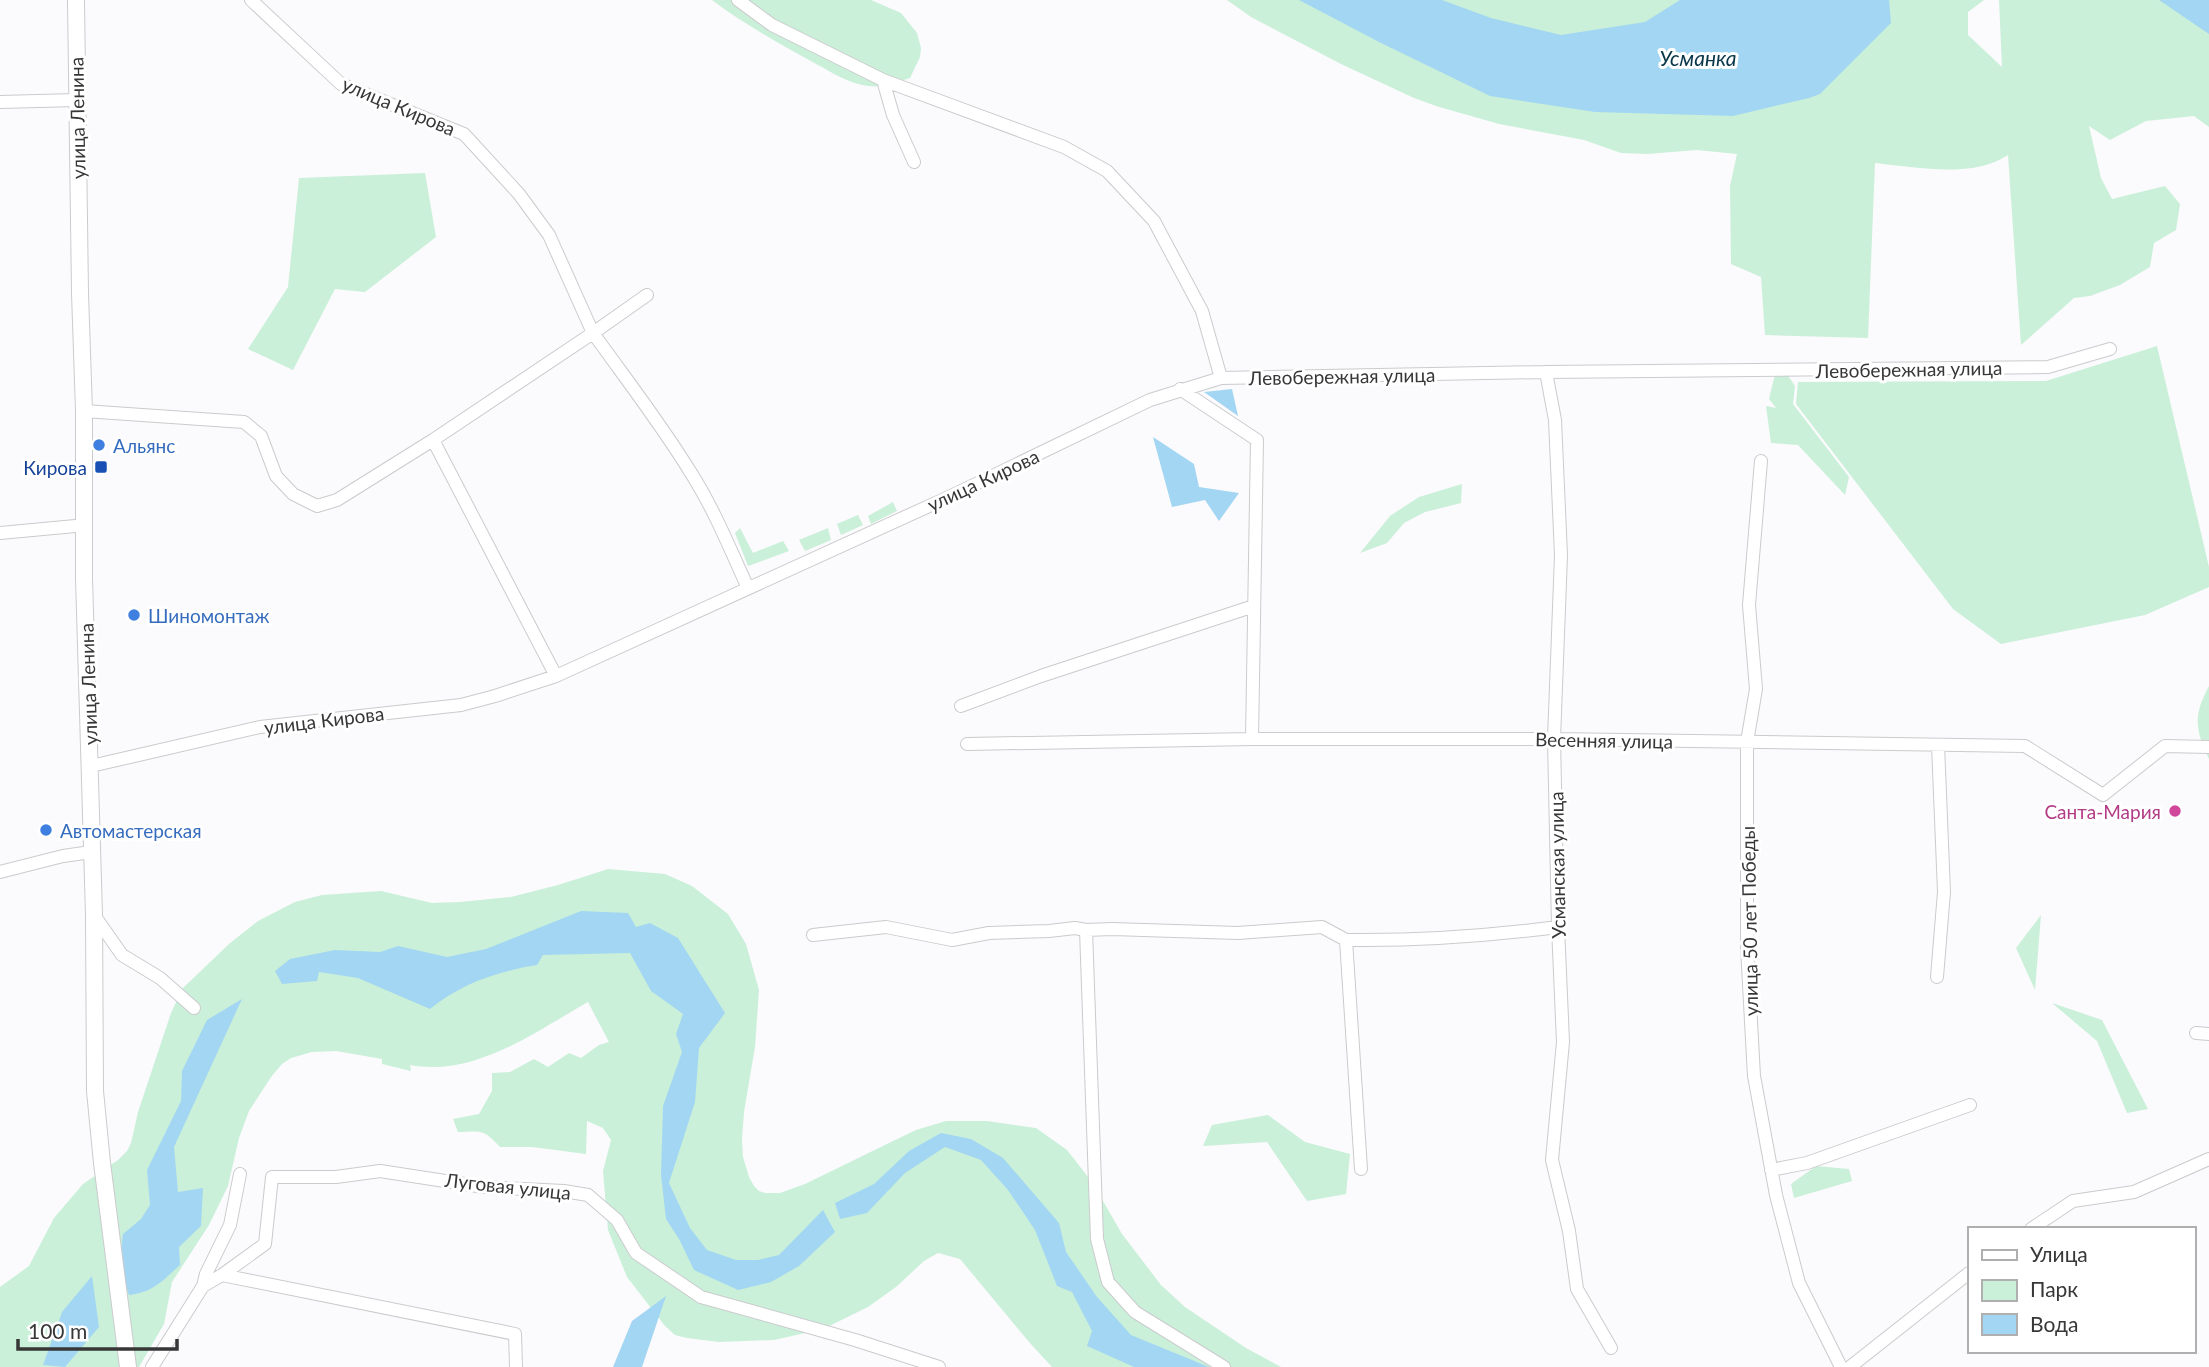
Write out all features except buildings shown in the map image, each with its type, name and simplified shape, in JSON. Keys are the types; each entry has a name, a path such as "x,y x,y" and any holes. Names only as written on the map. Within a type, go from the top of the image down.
{"main road":[{"name":"улица Ленина","path":"76,0 95,1091 128,1367"}],"street":[{"name":"улица Кирова","path":"251,0 341,84 464,134 519,194 549,235 593,333 653,414 692,474 748,588"},
{"name":"Левобережная улица","path":"738,0 772,25 883,79 1064,147 1107,171 1154,221 1202,311 1221,378 2048,367 2110,349"},
{"path":"883,79 892,115 914,162"},
{"path":"0,102 77,100"},
{"path":"84,411 244,422 261,436 276,476 293,494 317,506 337,500 433,440 647,295"},
{"name":"Усманская улица","path":"1546,372 1555,419 1561,555 1554,739 1563,1042 1552,1160 1569,1231 1577,1289 1611,1348"},
{"name":"улица Кирова","path":"91,766 260,727 461,705 556,676 951,496 1150,400 1221,378"},
{"path":"1180,389 1257,440 1252,739"},
{"path":"433,440 556,676"},
{"name":"улица 50 лет Победы","path":"1761,461 1749,605 1756,689 1747,742 1747,948 1754,1076 1771,1170 1799,1283 1841,1367"},
{"path":"0,533 86,525"},
{"path":"961,706 1041,676 1254,606"},
{"name":"Весенняя улица","path":"967,744 1252,739 1554,739 2025,746 2103,795 2165,746 2209,747"},
{"path":"1937,977 1944,892 1938,745"},
{"path":"0,872 63,856 91,852"},
{"path":"94,915 122,955 160,978 194,1008"},
{"path":"813,935 886,927 952,940 989,933 1075,928 1238,933 1322,927 1346,940 1410,941 1558,928"},
{"path":"1086,930 1097,1239 1108,1283 1135,1311 1224,1367"},
{"path":"1346,940 1362,1169"},
{"path":"1771,1170 1807,1163 1970,1105"},
{"path":"2034,1227 2073,1201 2134,1192 2209,1160"},
{"name":"Луговая улица","path":"152,1367 204,1286 265,1244 272,1177 336,1177 380,1171 484,1187 564,1191 588,1195 617,1220 636,1252 701,1297 855,1340 939,1367"},
{"path":"204,1286 206,1274 230,1225 240,1174"},
{"path":"1850,1367 1968,1274"},
{"path":"222,1275 515,1334 516,1367"}],"green space":[{"path":"712,0 871,0 901,13 917,33 921,48 920,57 910,78 884,86 861,85 836,75 777,42"},
{"path":"1227,0 1984,0 1968,12 1968,35 2002,67 1999,0 2209,0 2209,127 2194,116 2146,121 2110,140 2089,126 2101,178 2112,199 2165,186 2180,204 2176,230 2154,243 2150,267 2120,285 2090,296 2074,298 2021,345 2008,155 1978,167 1961,169 1926,169 1875,163 1868,338 1765,335 1761,277 1731,264 1730,186 1737,154 1697,150 1621,153 1584,140 1499,124 1436,106 1341,64 1251,17"},
{"path":"425,173 436,237 365,292 335,289 293,370 248,349 288,287 299,178"},
{"path":"2157,346 2209,567 2209,587 2145,615 2001,644 1953,609 1796,404 1798,382 2046,381"},
{"path":"1775,374 1787,374 1795,386 1793,404 1849,477 1845,495 1798,445 1771,443 1766,406 1776,408 1769,399"},
{"path":"1462,484 1461,503 1425,512 1404,523 1387,543 1360,553 1390,516 1419,497"},
{"path":"893,502 897,511 871,524 868,516"},
{"path":"858,515 863,525 841,535 837,524"},
{"path":"740,528 753,553 783,541 789,551 748,566 735,533"},
{"path":"828,528 831,540 805,551 799,540"},
{"path":"2209,686 2209,759 2199,731 2198,714"},
{"path":"608,869 665,874 692,886 728,914 746,944 759,990 755,1047 742,1139 743,1157 749,1177 759,1191 780,1193 805,1184 916,1130 946,1121 987,1121 1036,1128 1067,1150 1092,1182 1122,1234 1161,1285 1185,1307 1246,1348 1281,1367 1052,1367 960,1259 938,1253 924,1261 896,1287 868,1307 823,1329 774,1340 719,1342 675,1335 627,1277 608,1230 603,1171 611,1140 603,1128 587,1121 586,1154 532,1147 500,1147 482,1132 458,1132 453,1119 479,1114 492,1091 492,1073 510,1072 534,1059 548,1067 569,1053 581,1058 599,1045 609,1042 588,1002 504,1049 458,1064 434,1067 410,1065 411,1071 382,1064 382,1059 336,1051 312,1052 291,1058 271,1077 249,1111 239,1138 228,1186 209,1225 172,1282 164,1324 139,1367 0,1367 0,1287 29,1266 54,1218 83,1184 127,1151 171,1013 183,988 229,944 258,921 295,902 322,895 381,891 432,903 460,902 511,897"},
{"path":"2041,915 2035,990 2016,948"},
{"path":"2052,1003 2102,1020 2148,1109 2127,1113 2097,1041"},
{"path":"1268,1115 1305,1142 1350,1154 1346,1194 1307,1201 1267,1142 1203,1146 1212,1125"},
{"path":"1816,1166 1849,1169 1852,1181 1794,1198 1791,1184"}],"water":[{"name":"Усманка","path":"1299,0 1442,0 1491,18 1561,35 1645,22 1680,0 1889,0 1891,23 1820,94 1809,98 1733,116 1595,112 1490,96"},
{"path":"2159,0 2209,0 2209,34"},
{"path":"1232,389 1238,416 1204,392"},
{"path":"1153,437 1194,464 1199,487 1239,493 1219,521 1205,500 1172,507"},
{"path":"581,911 628,913 636,927 650,923 678,938 725,1013 699,1048 695,1102 669,1183 690,1228 707,1250 736,1260 758,1260 779,1255 823,1210 835,1232 799,1266 771,1282 738,1290 694,1270 666,1219 661,1175 663,1106 682,1052 676,1034 683,1014 651,991 630,953 543,955 537,965 480,980 454,992 430,1009 358,978 319,972 317,981 282,984 275,971 290,959 335,950 380,952 398,946 447,957 486,949"},
{"path":"242,999 174,1147 178,1192 203,1188 201,1226 179,1247 180,1265 163,1281 138,1294 129,1295 122,1265 123,1234 141,1219 150,1205 147,1170 181,1101 182,1071 207,1020"},
{"path":"941,1133 971,1139 1003,1158 1059,1223 1066,1252 1097,1297 1131,1335 1209,1367 1134,1367 1087,1346 1092,1331 1072,1292 1057,1286 1035,1230 1008,1190 981,1160 945,1147 905,1173 867,1213 840,1219 835,1203 874,1184 909,1151"},
{"path":"92,1276 99,1327 65,1367 43,1365 62,1312"},
{"path":"666,1296 642,1367 613,1367 632,1321"}],"place":[{"name":"Альянс","path":"99,445"},
{"name":"Кирова","path":"101,467"},
{"name":"Шиномонтаж","path":"134,615"},
{"name":"Санта-Мария","path":"2175,811"},
{"name":"Автомастерская","path":"46,830"}]}
